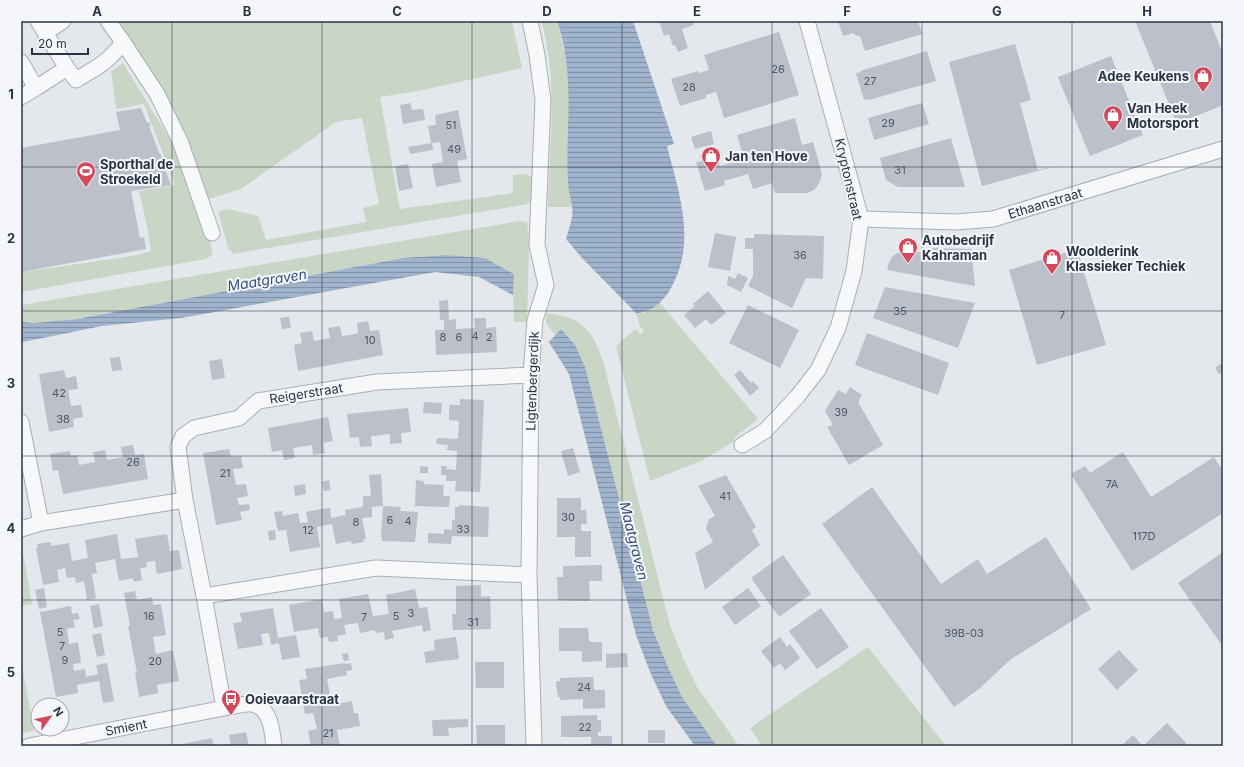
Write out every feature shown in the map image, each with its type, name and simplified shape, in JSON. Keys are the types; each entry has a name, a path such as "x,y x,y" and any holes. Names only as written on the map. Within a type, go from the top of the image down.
{"street":[{"path":"63,21 42,27 76,80 102,65 114,55 123,42"},
{"path":"108,21 157,94 180,141 212,233"},
{"name":"Ligtenbergerdijk","path":"530,21 537,55 543,100 537,245 546,286 535,320 531,375 529,575 534,746"},
{"name":"Kryptonstraat","path":"742,445 765,431 797,397 818,370 838,328 852,278 861,220 807,21"},
{"path":"21,62 36,88"},
{"path":"21,97 67,68"},
{"name":"Ethaanstraat","path":"861,220 956,222 993,219 1223,149"},
{"name":"Reigerstraat","path":"185,500 178,447 182,436 194,428 239,418 258,401 377,382 531,375"},
{"path":"21,422 40,523"},
{"path":"21,529 40,523 185,500 224,708 251,704 263,709 270,720 274,746"},
{"path":"204,596 376,568 529,575"},
{"name":"Smient","path":"29,746 224,708"}],"green space":[{"path":"118,21 512,21 522,68 418,91 380,97 400,209 513,193 513,175 526,174 534,178 533,198 528,204 232,254 231,249 229,250 218,212 227,209 258,216 266,240 366,222 363,208 379,204 362,118 336,122 241,189 209,199 186,139 168,102"},
{"path":"541,21 557,21 568,67 568,183 573,207 548,207 552,114 550,67 547,43"},
{"path":"123,63 177,151 206,227 212,255 206,259 21,292 21,272 133,256 151,251 139,191 175,185 144,104 116,109 111,71"},
{"path":"520,221 527,222 529,243 527,322 514,322 514,274 485,258 446,255 403,258 77,319 21,323 21,305"},
{"path":"660,303 758,419 734,438 735,441 703,460 650,481 616,346 635,329 641,334 644,331 640,326 636,313 644,313"},
{"path":"546,313 577,321 589,332 599,349 670,625 683,658 697,687 739,746 717,746 682,697 667,665 653,630 562,329 555,335 546,323"},
{"path":"21,542 32,604 21,606"},
{"path":"868,647 946,746 762,746 750,728"},
{"path":"21,661 30,709 30,732 21,733"}],"water":[{"path":"557,21 633,21 674,144 667,146 677,184 684,221 682,257 677,275 668,293 662,301 650,310 641,313 636,313 582,258 566,239 572,214 572,203 568,188 567,161 568,82 563,42"},
{"path":"446,255 485,258 514,274 513,295 479,277 435,272 181,318 102,326 23,342 21,341 22,322 33,323 77,319 403,258"},
{"path":"561,329 575,345 585,367 653,630 682,697 717,746 695,746 666,706 650,672 636,635 569,374 549,342"}],"building":[{"path":"659,21 692,21 694,25 682,29 688,48 678,52 675,45 673,46 669,34 664,36"},
{"path":"838,21 918,21 922,34 865,51 860,36 855,35 854,33 843,36"},
{"path":"1135,21 1210,21 1223,54 1223,105 1177,124"},
{"path":"779,32 799,95 724,118 716,92 706,95 706,98 680,106 671,79 698,71 699,73 709,70 704,55"},
{"path":"1015,44 1031,100 1020,103 1038,170 1049,168 982,186 949,62"},
{"path":"927,51 936,81 869,100 864,100 856,73"},
{"path":"1111,56 1143,135 1090,156 1058,77"},
{"path":"410,103 412,110 423,109 425,120 403,124 400,105"},
{"path":"922,103 929,124 874,140 868,118"},
{"name":"Sporthal de Stroekeld","path":"141,108 147,123 149,122 151,125 149,126 160,155 161,154 171,185 131,191 140,238 144,237 146,249 21,272 21,148 120,130 116,112"},
{"path":"458,110 467,159 457,161 461,182 436,187 432,164 443,162 440,142 431,143 428,126 436,125 435,115"},
{"path":"795,118 802,145 813,142 822,174 820,182 815,189 808,193 775,193 772,183 753,189 748,174 724,181 725,185 705,191 696,162 702,161 700,156 713,152 714,157 717,156 720,166 744,159 737,135"},
{"path":"711,131 714,144 695,149 691,137"},
{"path":"951,138 965,187 898,187 886,180 880,158"},
{"path":"432,143 433,150 410,154 408,147"},
{"path":"408,164 413,188 399,191 395,166"},
{"path":"715,233 736,237 730,271 708,267"},
{"path":"754,234 824,236 823,279 806,278 792,308 748,286 753,276 753,249 745,249 745,238 754,238"},
{"path":"928,248 971,249 975,286 887,270 892,257 897,253 928,252"},
{"path":"1077,249 1106,345 1037,365 1009,270"},
{"path":"738,273 748,278 741,292 727,285 728,276 735,279"},
{"path":"885,287 975,303 958,348 873,318"},
{"path":"708,291 726,313 711,325 706,319 695,328 684,315 695,306 693,304"},
{"path":"448,300 449,320 456,319 456,329 475,328 474,318 486,318 486,328 496,327 497,352 436,355 435,330 444,330 444,320 440,320 439,301"},
{"path":"748,305 799,330 780,368 729,343"},
{"path":"289,317 291,328 282,329 280,318"},
{"path":"368,321 370,331 379,330 383,355 298,371 294,345 302,343 300,333 312,331 314,341 330,338 328,328 340,326 342,336 350,335 358,333 357,323"},
{"path":"867,333 949,363 938,395 855,365"},
{"path":"120,357 122,370 112,371 110,358"},
{"path":"222,359 225,378 212,380 209,361"},
{"path":"1222,363 1223,371 1219,374 1215,368"},
{"path":"64,370 66,378 76,376 78,389 68,390 71,406 81,405 83,417 73,419 74,427 49,432 39,374"},
{"path":"740,370 751,383 753,381 759,388 750,396 734,375"},
{"path":"850,387 862,395 858,402 883,445 849,465 827,427 833,425 825,411 838,390 846,394"},
{"path":"460,399 484,400 480,492 455,491 456,481 446,481 446,475 441,475 441,466 447,466 446,469 456,470 457,451 447,450 448,445 436,444 437,438 458,439 459,421 449,420 449,409 450,405 460,405"},
{"path":"424,402 442,403 441,414 423,413"},
{"path":"408,408 411,432 401,433 402,443 390,444 390,434 371,436 372,446 360,447 359,437 350,438 347,414"},
{"path":"328,417 333,441 323,443 325,453 313,455 312,445 293,448 295,458 284,460 282,450 272,452 268,428"},
{"path":"133,445 135,455 144,454 148,479 63,494 58,470 53,471 50,454 70,451 71,456 77,455 79,465 95,462 93,452 105,450 107,460 123,457 121,447"},
{"path":"573,448 580,472 568,476 561,451"},
{"path":"229,449 231,457 241,456 243,468 233,469 236,485 246,484 248,496 237,498 239,505 249,504 250,510 240,512 242,520 216,525 203,453"},
{"path":"1123,452 1151,497 1214,457 1223,471 1223,513 1132,571 1071,474 1085,466 1090,473"},
{"path":"420,466 428,467 428,473 420,473"},
{"path":"381,474 383,506 372,507 372,517 362,518 366,539 363,539 364,542 352,544 351,541 336,544 332,524 317,527 320,547 290,552 286,530 278,531 274,512 282,511 283,516 298,513 300,523 308,522 306,512 321,509 330,508 331,518 346,515 345,510 363,507 363,496 371,496 369,475"},
{"path":"726,475 756,527 752,530 760,545 705,590 695,553 713,542 706,529 709,519 715,516 698,486"},
{"path":"329,480 331,490 324,491 322,482"},
{"path":"416,480 423,481 426,487 426,484 444,485 443,496 450,496 449,507 415,506"},
{"path":"305,484 306,494 295,496 294,486"},
{"path":"872,487 941,584 978,559 987,574 1046,537 1091,609 1011,659 979,689 954,707 822,524"},
{"path":"557,498 581,498 581,510 586,510 587,524 581,524 581,531 591,531 591,557 575,557 575,537 557,537"},
{"path":"459,505 489,507 488,537 452,536 451,544 428,543 428,533 444,534 444,529 452,530 452,520 455,520 455,507 459,507"},
{"path":"383,506 401,507 400,511 418,512 415,542 382,541"},
{"path":"275,530 276,539 269,541 268,531"},
{"path":"117,534 121,559 138,557 135,539 167,534 170,551 179,550 182,569 157,574 155,561 146,562 147,567 140,568 142,580 134,582 133,578 119,581 115,559 95,563 97,573 92,574 96,598 87,600 84,581 76,583 75,577 67,578 65,568 57,570 59,582 43,585 36,548 38,548 37,544 51,542 51,546 69,543 72,561 88,558 85,540"},
{"path":"1223,552 1223,647 1178,583"},
{"path":"783,555 811,594 779,617 751,578"},
{"path":"602,565 602,581 589,581 590,601 558,600 557,577 563,577 563,566"},
{"path":"481,585 481,597 490,596 491,629 453,630 452,614 456,614 456,586"},
{"path":"44,588 47,607 39,609 35,590"},
{"path":"748,588 761,606 735,625 722,607"},
{"path":"415,589 419,608 427,607 431,630 423,632 422,625 392,631 394,638 385,640 384,632 375,633 375,630 360,633 358,623 344,625 346,634 337,636 338,641 329,642 328,637 320,638 318,628 294,632 289,605 322,599 324,612 333,611 334,619 342,618 339,599 368,594 373,616 389,614 386,595"},
{"path":"135,591 137,600 152,597 153,605 161,604 166,635 153,637 156,654 173,650 179,681 157,685 158,693 139,697 135,673 137,673 128,626 130,626 124,593"},
{"path":"99,604 103,626 94,628 90,606"},
{"path":"71,606 72,614 78,613 80,619 73,620 75,627 67,629 69,644 78,642 81,663 73,664 74,671 85,669 86,677 98,674 96,665 107,663 114,701 103,703 99,681 77,685 78,693 56,697 40,612"},
{"path":"273,608 278,638 296,635 300,657 282,660 279,643 271,645 269,633 261,634 263,645 238,649 233,623 242,622 240,613"},
{"path":"821,608 849,647 817,669 789,631"},
{"path":"559,628 588,628 589,640 591,642 602,642 602,661 582,662 582,651 559,651"},
{"path":"101,633 105,655 97,657 92,635"},
{"path":"456,637 459,659 426,663 424,652 435,650 434,640"},
{"path":"780,637 787,647 790,644 800,658 785,670 780,663 774,668 761,651"},
{"path":"1119,650 1138,670 1117,690 1098,669"},
{"path":"348,653 349,660 344,661 342,654"},
{"path":"627,653 628,667 606,668 606,654"},
{"path":"475,662 504,662 504,688 476,688"},
{"path":"351,663 352,670 346,671 347,675 327,679 332,705 352,701 354,713 358,713 360,726 337,730 340,746 311,746 308,731 317,729 313,713 305,714 299,680 307,679 305,669"},
{"path":"593,677 594,690 605,690 605,708 583,709 583,699 560,700 560,697 558,697 556,683 557,681 560,681 560,678"},
{"path":"597,715 597,720 601,720 601,732 598,732 598,736 612,736 612,746 591,746 591,737 561,737 561,716"},
{"path":"468,719 468,727 448,728 449,736 433,736 432,720"},
{"path":"1167,723 1186,743 1183,746 1143,746"},
{"path":"476,725 505,725 505,746 466,746 466,744 477,744"},
{"path":"648,730 665,730 665,743 648,743"},
{"path":"246,732 249,746 231,746 229,735"},
{"path":"1133,735 1143,746 1121,746"},
{"path":"212,738 214,746 182,746 182,744"}],"place":[{"name":"Adee Keukens","path":"1203,93"},
{"name":"Van Heek Motorsport","path":"1113,132"},
{"name":"Jan ten Hove","path":"711,173"},
{"name":"Sporthal de Stroekeld","path":"86,188"},
{"name":"Autobedrijf Kahraman","path":"908,264"},
{"name":"Woolderink Klassieker Techiek","path":"1052,275"},
{"name":"Ooievaarstraat","path":"231,716"}],"water label":[{"name":"Maatgraven","path":"267,280"},
{"name":"Maatgraven","path":"634,541"}]}
